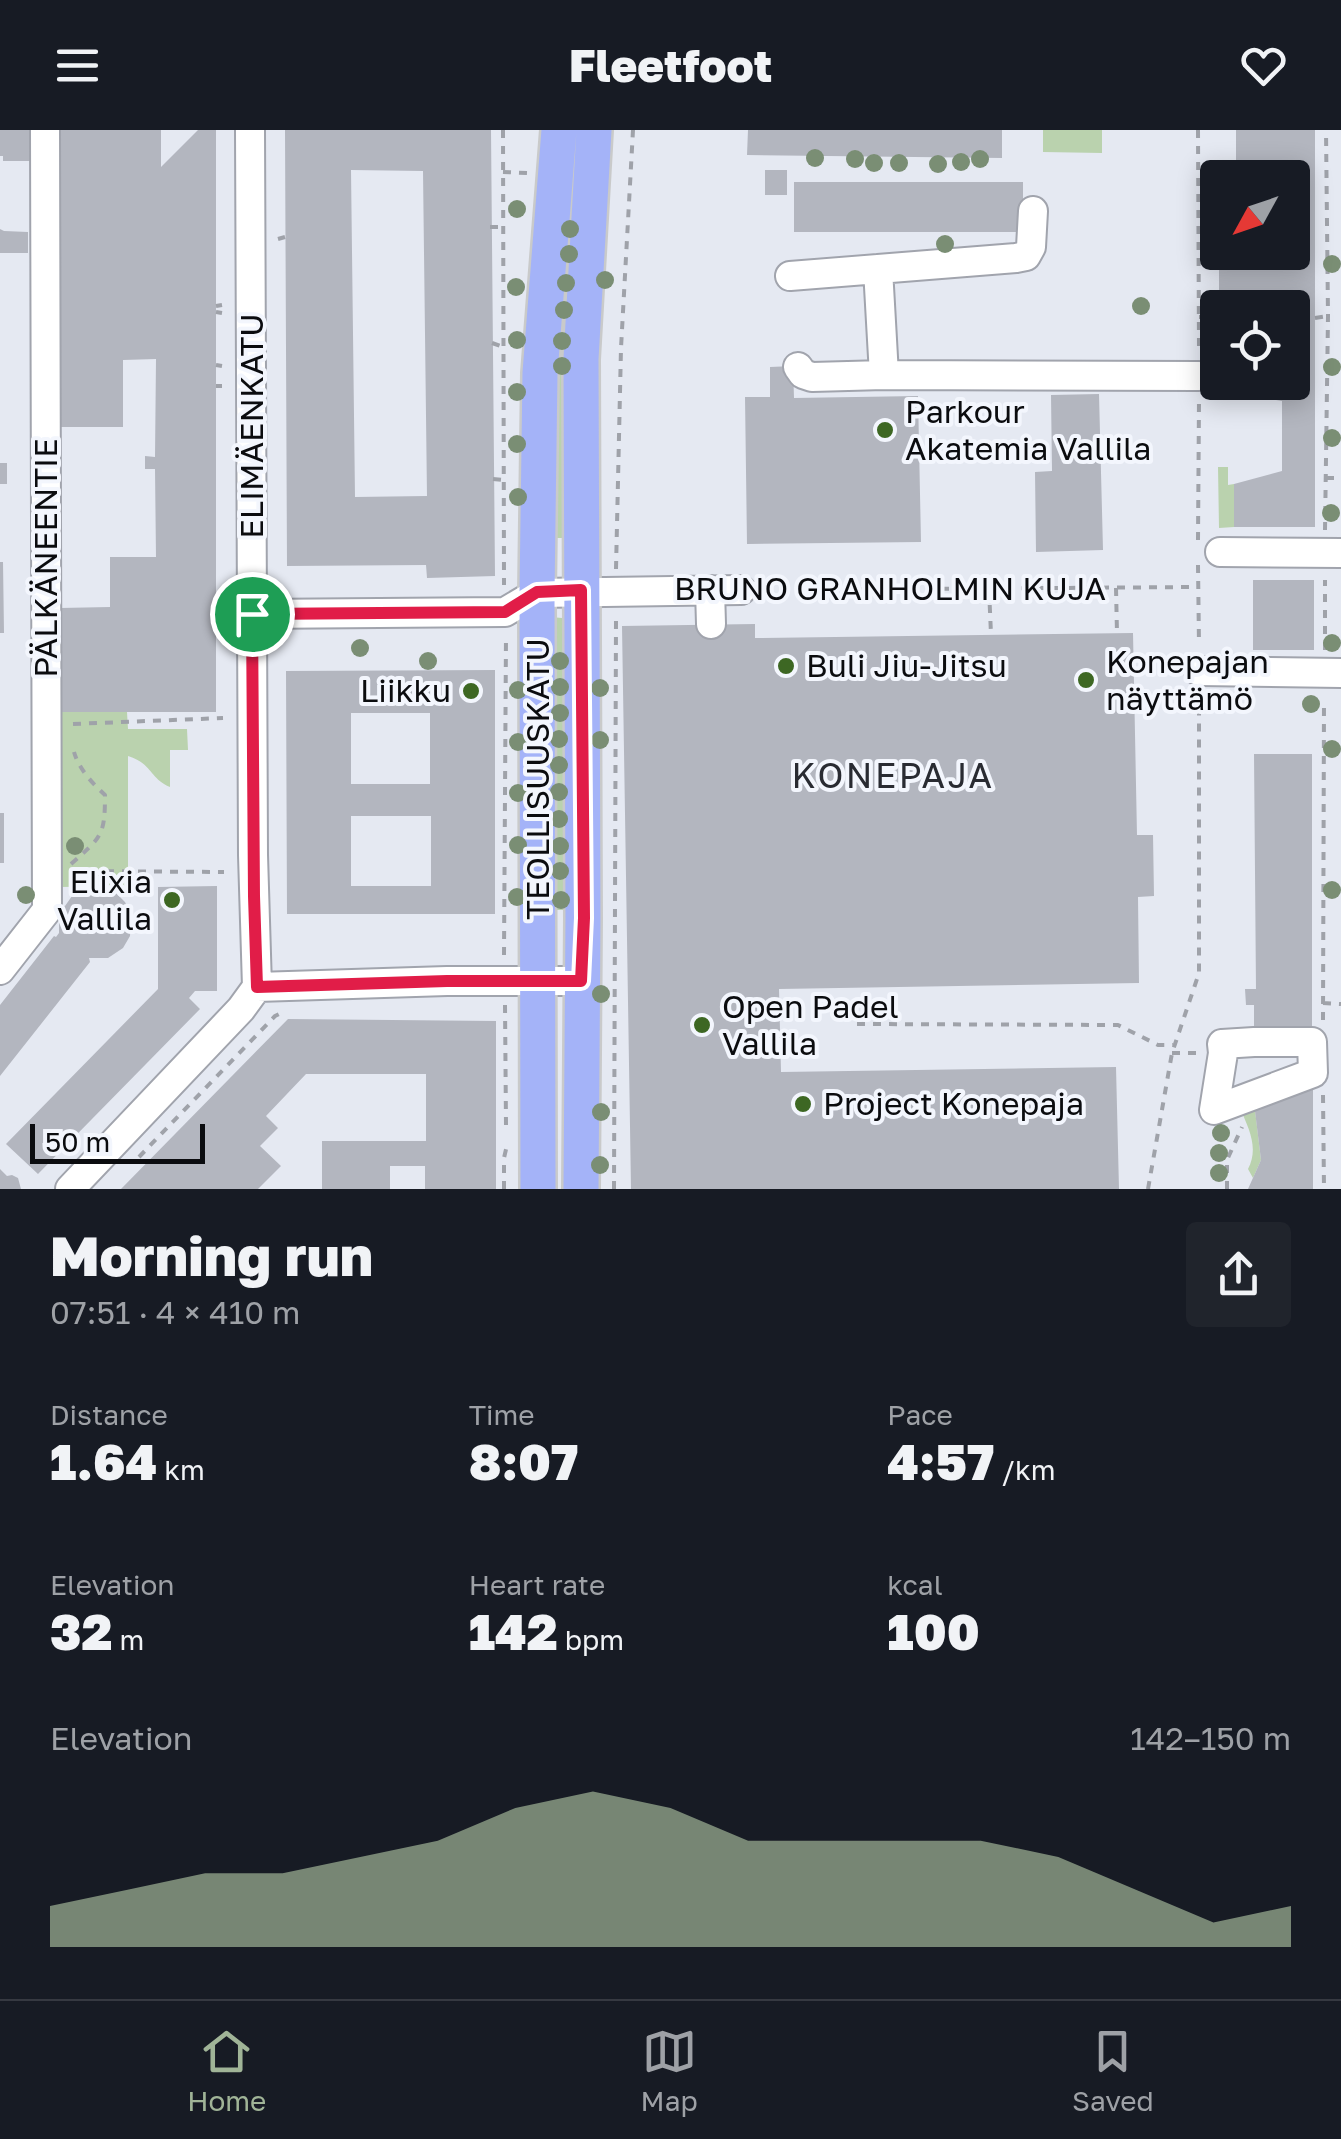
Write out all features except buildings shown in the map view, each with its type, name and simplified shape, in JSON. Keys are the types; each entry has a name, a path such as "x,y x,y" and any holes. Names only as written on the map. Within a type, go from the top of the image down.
{"main road":[{"path":"542,175 545,130"},
{"name":"TEOLLISUUSKATU","path":"538,1189 521,981 539,873 537,592 542,175 560,130"},
{"name":"TEOLLISUUSKATU","path":"581,981 584,918 581,630 598,590 581,358 594,130"},
{"path":"581,981 581,1189"}],"street":[{"name":"PÄLKÄNEENTIE","path":"0,970 46,910 55,724 38,170 45,130"},
{"name":"ELIMÄENKATU","path":"250,130 253,869 257,987"},
{"path":"790,276 1026,256 1031,247 1033,211"},
{"path":"878,269 884,375"},
{"path":"798,367 812,377 1199,376"},
{"path":"1235,544 1341,552"},
{"path":"710,590 711,624"},
{"name":"BRUNO GRANHOLMIN KUJA","path":"537,592 741,590"},
{"path":"252,614 505,612 537,592"},
{"path":"1199,671 1341,673"},
{"path":"70,1189 241,1009 257,987 581,981"}],"path":[{"path":"503,130 505,612 521,981 506,1129"},
{"path":"614,1189 617,936 598,590 621,348 633,130"},
{"path":"503,172 542,175"},
{"path":"490,227 503,227"},
{"path":"1315,318 1328,316"},
{"path":"492,342 504,347"},
{"path":"1326,478 1341,478"},
{"path":"494,479 504,480"},
{"name":"BRUNO GRANHOLMIN KUJA","path":"741,590 1199,586"},
{"path":"1116,588 1117,633"},
{"path":"990,589 991,634"},
{"path":"1148,1189 1174,1045 1198,973 1199,671"},
{"path":"66,872 99,838 105,818 105,795 76,761 55,724 223,718"},
{"path":"74,871 224,872"},
{"path":"130,1166 275,1016 286,1011 287,986"},
{"path":"1323,1003 1341,1004"},
{"path":"857,1024 1118,1026 1158,1045 1174,1045"},
{"path":"1226,1189 1227,1160 1242,1128 1241,1122"},
{"path":"504,1189 507,1146"}],"green space":[{"path":"570,130 580,130 564,373 564,538 557,538 556,386"},
{"path":"1043,130 1102,130 1102,153 1043,152"},
{"path":"1218,467 1228,467 1228,485 1234,484 1234,527 1219,528"},
{"path":"551,617 562,618 564,623 564,910 548,910"},
{"path":"60,712 127,712 128,729 187,729 188,750 170,750 170,787 128,756 128,886 60,887"},
{"path":"1254,1102 1261,1160 1253,1178 1248,1169 1253,1154 1252,1138 1240,1108"}],"place":[{"name":"Parkour Akatemia Vallila","path":"885,430"},
{"name":"Buli Jiu-Jitsu","path":"786,666"},
{"name":"Konepajan näyttämö","path":"1086,680"},
{"name":"Liikku","path":"471,691"},
{"name":"Elixia Vallila","path":"172,900"},
{"name":"Open Padel Vallila","path":"702,1025"},
{"name":"Project Konepaja","path":"803,1104"}],"district":[{"name":"KONEPAJA","path":"893,776"}],"route":[{"path":"581,590 581,981 257,987 252,614 505,612 537,592 581,590"}]}
